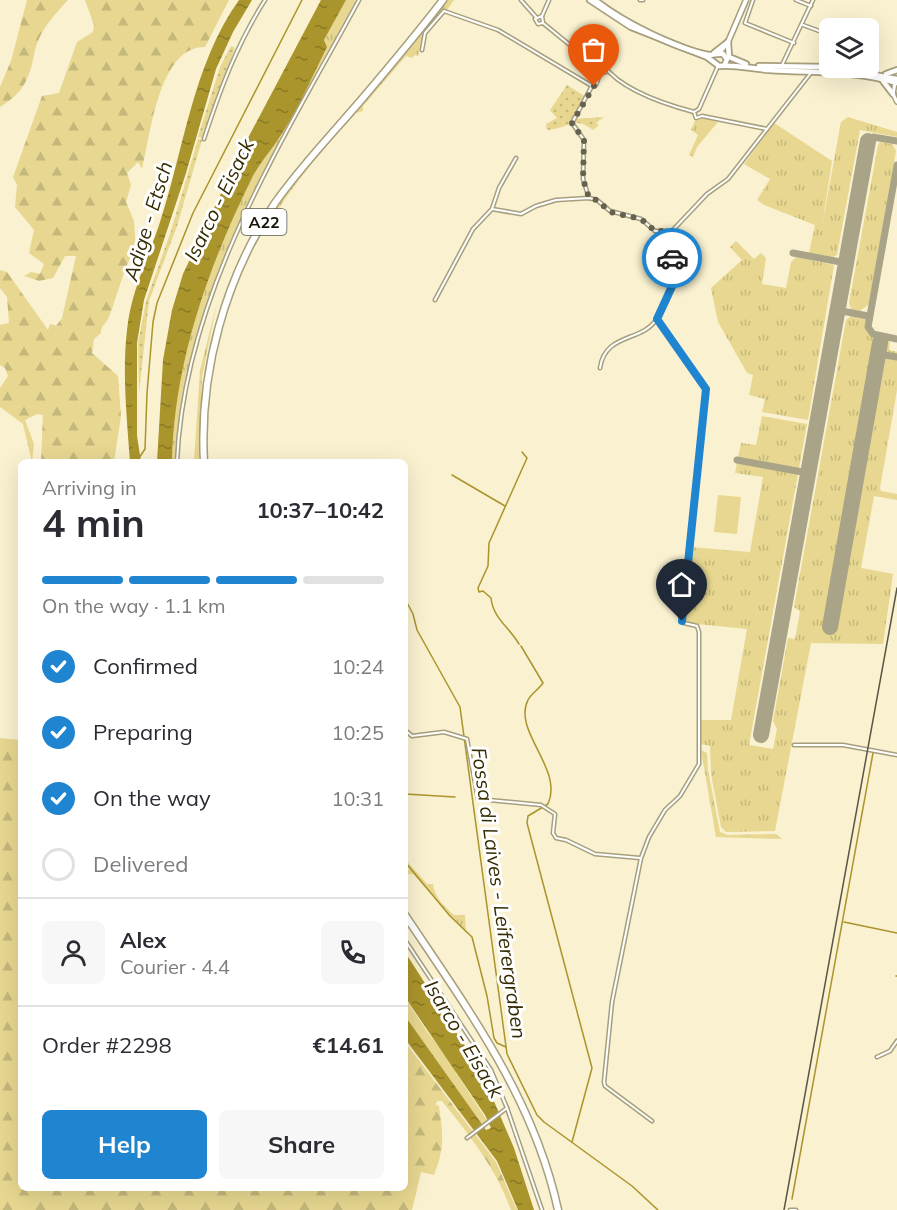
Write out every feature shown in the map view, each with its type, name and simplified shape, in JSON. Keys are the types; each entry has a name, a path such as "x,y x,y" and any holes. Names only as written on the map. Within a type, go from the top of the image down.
{"highway":[{"name":"A22","path":"203,459 202,405 209,355 223,303 247,245 293,173 394,57 438,0"},
{"name":"A22","path":"203,459 205,406 212,357 224,312 250,247 274,205 296,175 389,68 443,0"},
{"path":"408,919 488,1039 515,1087 535,1130 557,1210"},
{"path":"408,926 486,1043 510,1086 539,1154 557,1210"}],"main road":[{"path":"590,0 631,27 714,61 718,66 726,60 728,42 746,0"},
{"path":"595,0 632,24 702,52 717,54 726,60 766,70 819,71"},
{"path":"714,61 728,42"},
{"path":"702,52 715,52 728,42"},
{"path":"728,42 729,57 746,64"},
{"path":"726,60 779,67 819,67"},
{"path":"879,76 897,70"},
{"path":"879,76 896,80"},
{"path":"879,78 887,84 893,94"}],"street":[{"path":"204,139 231,62 266,0"},
{"path":"177,459 182,401 191,361 225,262 264,177 359,0"},
{"path":"521,0 536,17 537,23 543,23 598,68 600,74 596,85 592,86 572,123 584,140 583,179 589,198"},
{"path":"543,23 542,16 549,0"},
{"path":"753,0 745,22 794,43"},
{"path":"796,0 811,6"},
{"path":"779,67 787,58 813,0"},
{"path":"422,50 425,33 442,12 498,30 592,86"},
{"path":"536,17 542,16"},
{"path":"803,24 819,31"},
{"path":"611,45 604,66 606,72 642,92 694,112"},
{"path":"787,58 790,67"},
{"path":"598,68 604,66"},
{"path":"694,112 699,109 718,66"},
{"path":"600,368 604,354 629,335 647,330 657,319 674,282 670,241 672,231 707,195 728,179 812,70"},
{"path":"600,74 606,72"},
{"path":"896,80 893,94 897,102"},
{"path":"699,109 702,116"},
{"path":"694,112 696,118 702,116 766,129"},
{"path":"435,300 472,229 492,209 499,188 516,158"},
{"path":"492,209 521,214 536,206 556,200 589,198 597,200 610,212 641,219 655,231 672,231"},
{"path":"652,1121 605,1086 616,987 641,858 649,837 665,810 681,794 700,762 699,632 696,626 684,623 681,618 706,389 657,319"},
{"path":"408,733 412,736 444,732 467,739 478,799 545,807 555,814 553,833 556,838 566,840 595,854 641,858"},
{"path":"794,745 843,745 897,755"},
{"path":"408,944 478,1047 507,1108 542,1210"},
{"path":"877,1057 890,1051 897,1041"},
{"path":"468,1137 507,1108"},
{"path":"790,1210 795,1210"}],"green space":[{"path":"27,0 68,0 40,36 25,83 15,96 0,107 0,87 11,61"},
{"path":"85,0 229,0 205,47 189,51 176,61 159,96 142,169 138,162 127,173 131,185 126,202 134,221 136,255 132,254 128,262 109,317 101,333 94,339 92,353 118,376 121,416 114,459 41,459 43,415 37,414 25,420 34,444 31,459 23,424 0,407 0,388 8,376 5,368 0,365 0,325 9,323 7,297 0,288 0,270 7,272 48,330 50,324 56,326 62,318 76,256 65,256 53,278 39,281 24,276 31,272 40,274 44,264 29,253 34,230 15,207 17,185 13,177 42,96 59,93 77,42 93,32 94,25"},
{"path":"346,0 356,0 267,165 216,280 196,340 183,400 176,459 172,459 179,388 196,316 208,281 252,178 296,110 327,47 324,40"},
{"path":"446,0 454,0 447,10 441,11 424,33 418,56 415,55 412,58 406,56 363,106 363,111 356,113 330,142 283,202 263,235 260,235 301,173"},
{"path":"231,46 235,48 206,130 203,138 198,137 220,67"},
{"path":"567,85 586,97 574,119 604,117 596,123 599,125 593,130 575,123 547,130 546,124 557,118 550,110"},
{"path":"848,117 897,132 897,137 860,130 837,255 833,257 809,253 815,225 764,205 757,200 770,179 744,164 774,123 832,161 822,226 841,122"},
{"path":"703,118 718,122 697,147 693,157 689,155 698,135 691,130 695,121"},
{"path":"198,139 202,140 177,226 149,301 139,393 138,343 146,301 171,231"},
{"path":"880,142 892,144 896,151 869,304 860,311 851,309 849,303"},
{"path":"736,241 754,259 761,253 766,258 762,284 786,288 791,262 796,257 834,265 808,420 762,412 765,399 749,395 753,375 747,373 718,322 711,288 742,260 730,247"},
{"path":"217,303 202,377 199,459 194,459 200,370"},
{"path":"851,316 868,320 866,329 869,334 890,339 889,350 897,352 897,390 880,488 881,491 897,494 897,500 874,496 861,568 893,574 883,644 811,643 775,831 726,832 721,827 711,774 710,746 701,744 701,720 731,720 747,629 687,623 682,619 690,547 750,552 763,477 735,473 741,443 756,445 762,416 807,424 749,745 773,749 777,729 773,721 788,638 795,639 800,611 794,607 846,320"},
{"path":"718,495 741,497 737,534 714,532"},
{"path":"0,738 18,740 18,1191 408,1191 408,1046 496,1162 517,1210 511,1210 490,1166 442,1101 438,1101 435,1104 439,1106 441,1125 440,1156 434,1175 421,1172 412,1210 0,1210"},
{"path":"701,750 707,753 720,832 728,835 776,834 782,839 716,837"},
{"path":"408,862 427,884 433,884 438,898 450,912 454,915 465,915 466,933 413,874 408,874"},
{"path":"408,1003 456,1069 456,1073 488,1122 480,1127 408,1030"}],"water":[{"path":"239,0 252,0 233,32 216,69 186,173 144,300 137,343 137,436 141,459 130,459 125,363 132,302 160,222 200,79 223,25"},
{"name":"Isarco - Eisack","path":"321,0 346,0 324,40 327,47 303,97 283,133 254,174 221,246 196,316 187,352 179,388 172,459 157,459 163,360 172,310 183,274 239,155"},
{"path":"408,957 481,1071 514,1148 534,1210 518,1210 497,1161 408,1043 408,1020 486,1130 491,1128 485,1115 408,1001"}],"waterway":[{"name":"Isarco - Eisack","path":"139,458 145,449 147,393 153,322 157,303 193,213 302,0"},
{"path":"519,644 498,617 491,598 483,591 479,592 478,588 488,566 489,543 527,458 522,452"},
{"path":"452,475 505,506"},
{"name":"Fossa di Laives - Leiferergraben","path":"408,605 417,630 460,707 507,1054 537,1115 632,1186 658,1210"},
{"path":"521,646 543,683 529,698 525,712 527,724 549,777 551,791 548,804 528,816 527,823 592,1068 572,1142"},
{"path":"792,1199 873,753"},
{"path":"408,794 455,797"},
{"path":"408,866 450,916 472,937 487,996 494,1038 497,1043 506,1047"},
{"path":"844,922 897,933"}],"taxiway":[{"path":"868,141 873,137 897,141"},
{"path":"897,165 868,327 873,334 897,339"},
{"path":"793,253 846,263"},
{"path":"839,303 842,311 868,316 869,319"},
{"path":"879,354 897,357"},
{"path":"737,460 808,473"}],"runway":[{"path":"761,735 868,141"},
{"path":"830,627 880,343"}],"railway":[{"path":"784,1210 897,588"}],"way so far":[{"path":"594,86 572,119 573,127 584,140 583,179 589,198 597,200 610,212 648,222 655,231 672,231 670,241 672,258"}],"route":[{"path":"672,258 674,282 657,319 706,389 690,526 682,621"}],"water label":[{"name":"Adige - Etsch","path":"148,221"}]}
